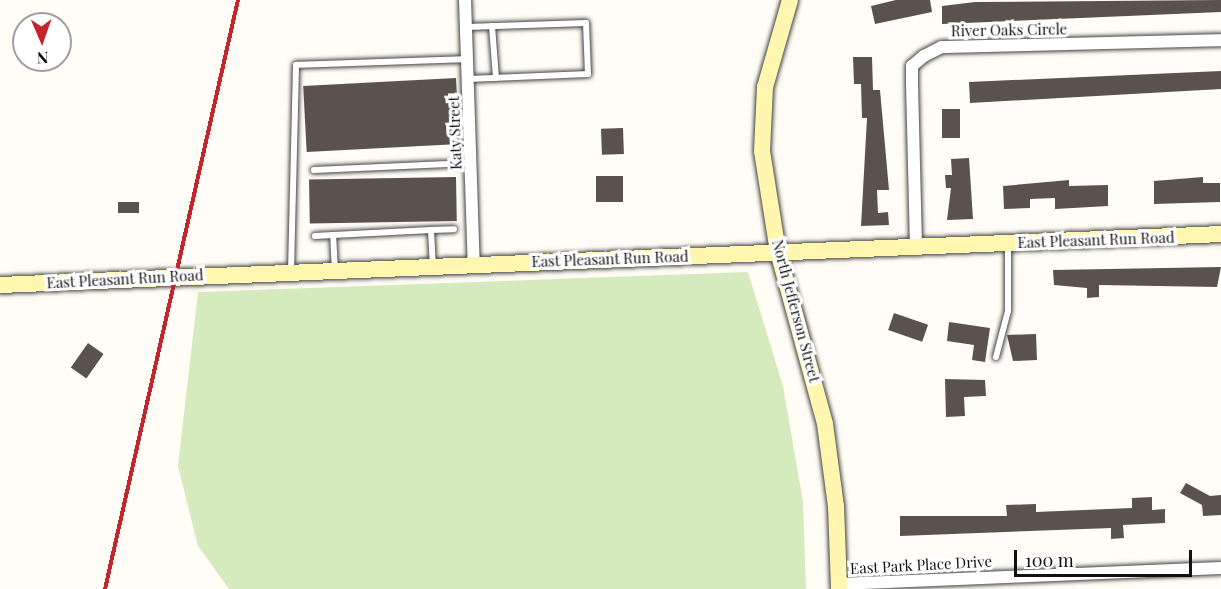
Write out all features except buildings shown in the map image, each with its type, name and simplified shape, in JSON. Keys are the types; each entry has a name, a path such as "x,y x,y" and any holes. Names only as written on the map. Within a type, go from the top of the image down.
{"main road":[{"name":"North Jefferson Street","path":"790,0 765,87 761,123 778,252 825,424 839,586"},
{"name":"East Pleasant Run Road","path":"0,285 1221,234"}],"street":[{"name":"Katy Street","path":"465,0 474,265"},
{"name":"River Oaks Circle","path":"916,247 912,66 924,56 942,47 1221,39"},
{"name":"East Park Place Drive","path":"839,586 1221,568"}],"lane":[{"path":"466,27 586,23 588,74 468,79"},
{"path":"492,26 496,78"},
{"path":"291,273 297,65 467,59"},
{"path":"314,170 471,163"},
{"path":"431,230 433,267"},
{"path":"315,236 454,230"},
{"path":"333,235 335,271"},
{"path":"996,357 1008,311 1008,243"}],"green space":[{"path":"748,272 783,386 803,502 806,589 229,589 198,546 178,466 198,292"}],"railway":[{"path":"105,589 238,0"}]}
